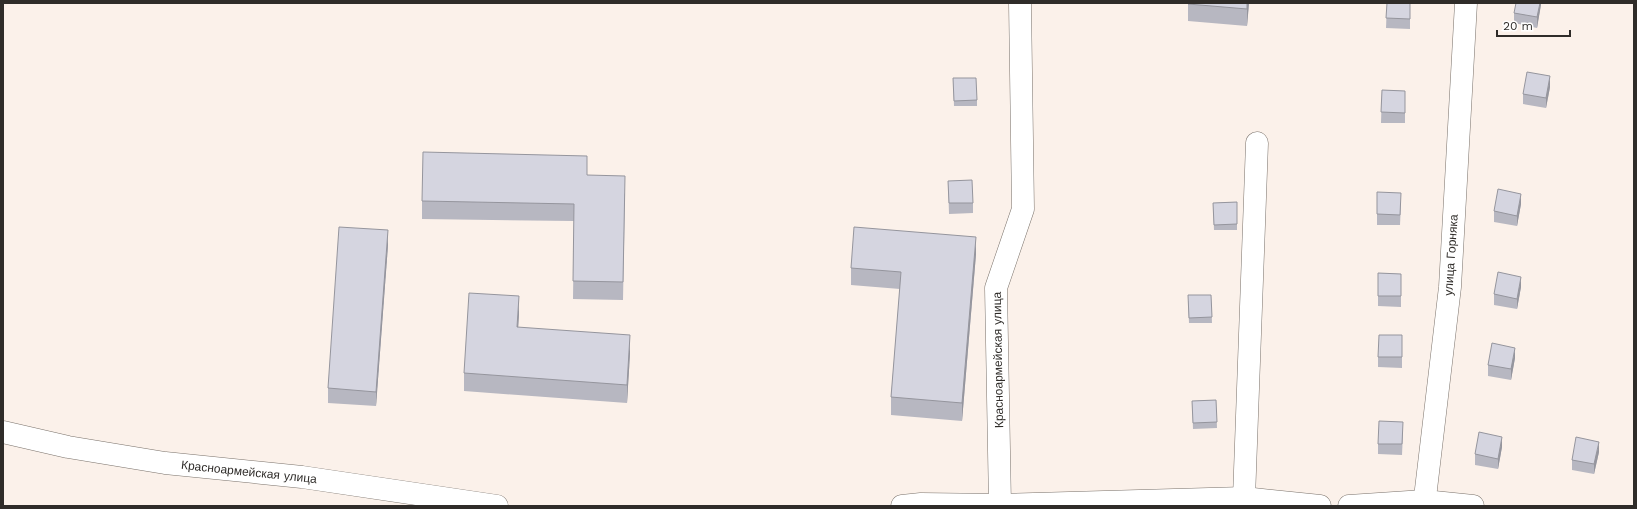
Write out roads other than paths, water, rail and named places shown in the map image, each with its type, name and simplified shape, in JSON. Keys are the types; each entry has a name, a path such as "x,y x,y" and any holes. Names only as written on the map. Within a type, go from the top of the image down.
{"street":[{"name":"Красноармейская улица","path":"1000,505 996,288 1023,209 1020,3"},
{"name":"улица Горняка","path":"1424,504 1450,287 1466,3"},
{"path":"1244,498 1257,143"},
{"name":"Красноармейская улица","path":"3,432 68,447 165,463 302,477 497,506"},
{"path":"902,506 921,504 1000,505 1244,498 1320,506"},
{"path":"1349,506 1424,504 1472,506"}]}
